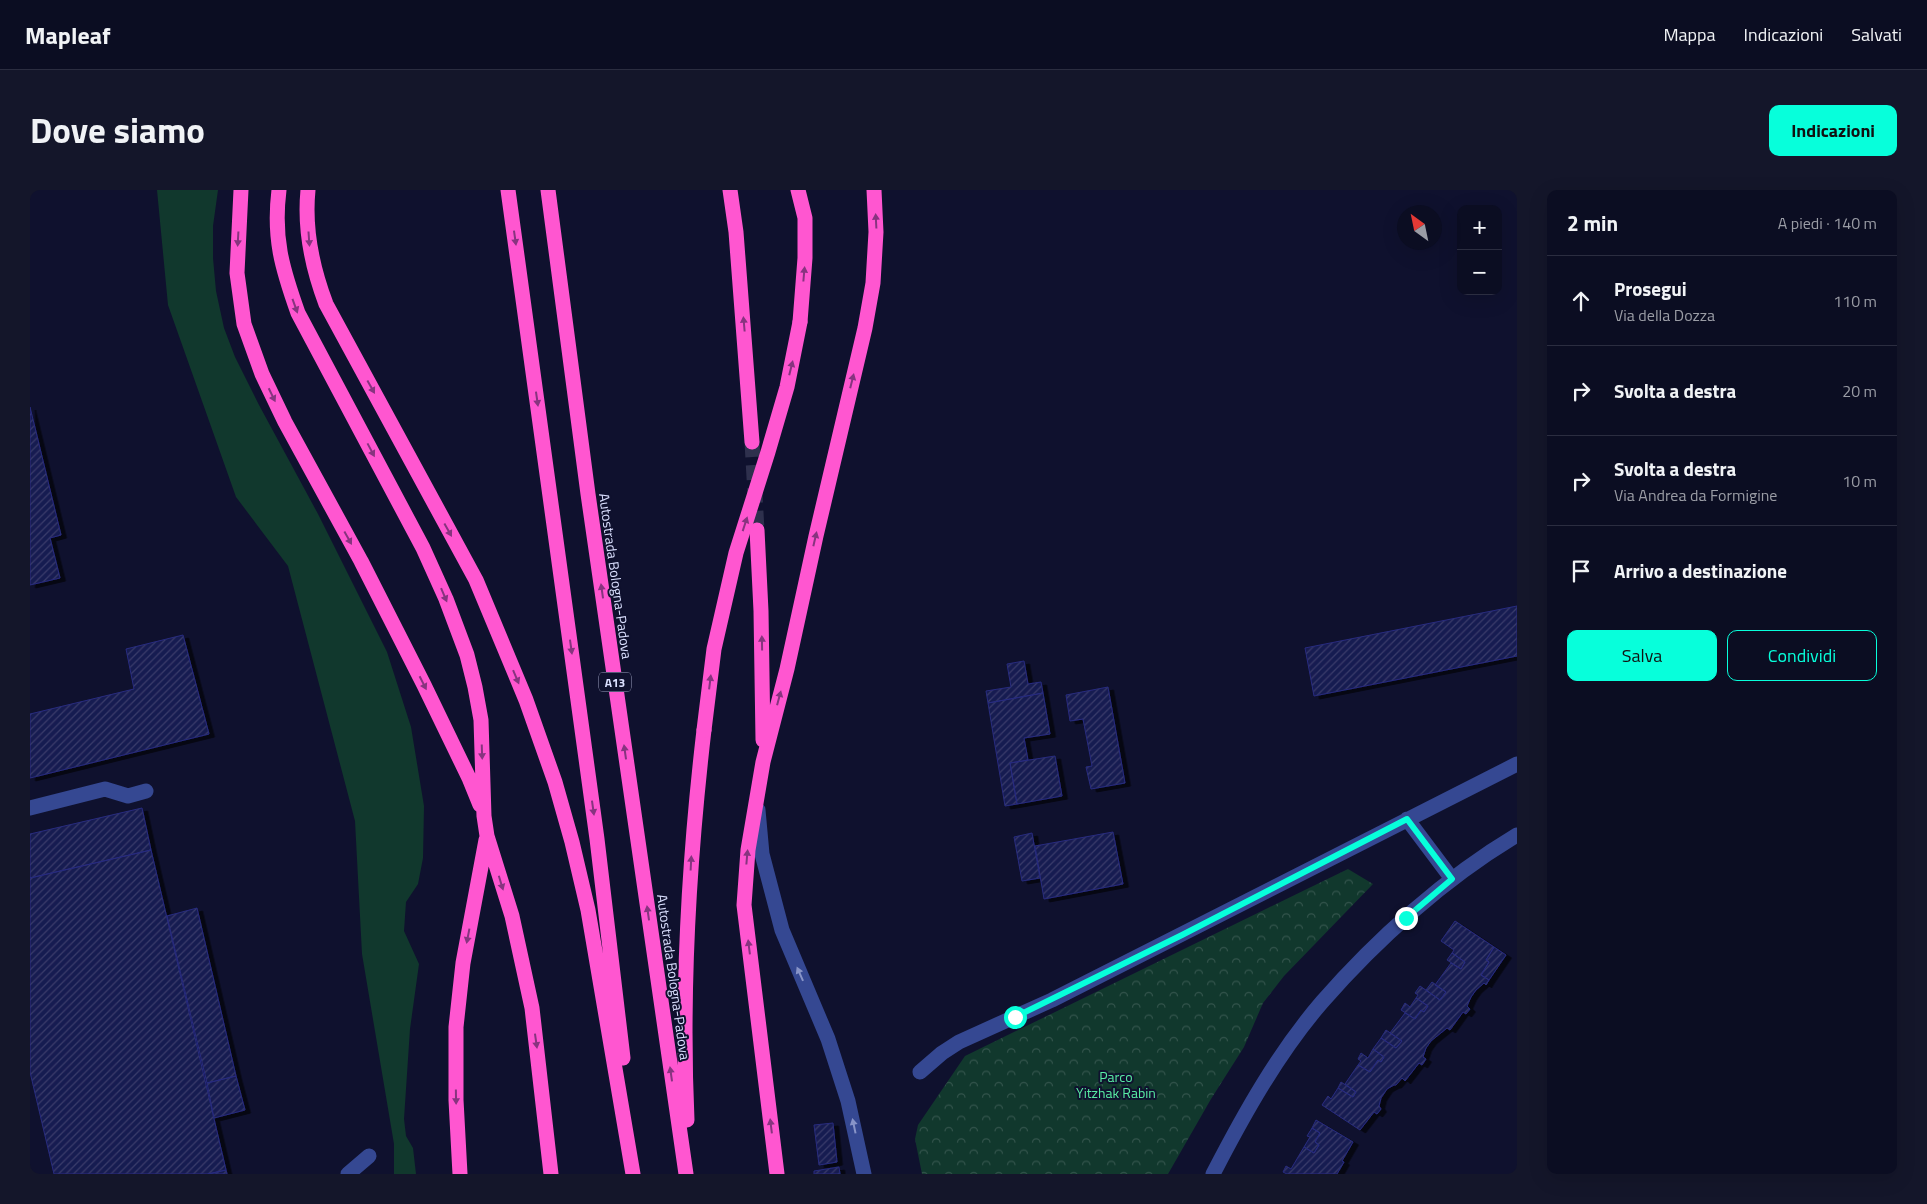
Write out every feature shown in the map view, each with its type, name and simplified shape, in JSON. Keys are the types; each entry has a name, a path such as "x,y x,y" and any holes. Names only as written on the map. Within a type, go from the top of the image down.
{"highway":[{"path":"241,190 236,273 244,324 262,374 285,422 361,561 437,710 470,778 484,816"},
{"path":"280,190 277,208 278,242 284,274 298,313 423,548 446,599 467,655 476,687 481,720 484,816 487,836 512,916 532,1008 551,1174"},
{"path":"308,190 307,219 310,250 316,277 326,304 476,580 526,700 555,782 588,910 635,1174"},
{"path":"508,190 597,839 635,1174"},
{"name":"Autostrada Bologna-Padova","path":"548,190 592,523 687,1174"},
{"path":"730,190 737,241 752,442"},
{"path":"687,1174 687,946 693,826 714,650 736,553 787,387 800,322 805,258 804,218 798,190"},
{"path":"777,1174 744,905 748,850 763,762 787,669 824,500 865,328 873,284 876,232 874,190"},
{"path":"757,530 761,611 763,762"},
{"path":"460,1174 456,1100 456,1027 463,962 487,836"}],"street":[{"path":"920,1072 942,1053 959,1042 1060,996 1517,764"},
{"path":"30,808 105,789 128,796 146,791"},
{"path":"757,799 762,854 782,930 831,1048 848,1101 864,1174"},
{"path":"1407,819 1452,879"},
{"path":"1213,1174 1260,1090 1322,1002 1362,960 1452,879 1517,835"},
{"path":"348,1174 369,1156"}],"green space":[{"path":"157,190 218,190 213,226 213,258 216,291 224,328 235,357 259,405 318,514 387,652 411,727 424,806 423,858 418,884 406,902 404,931 419,964 410,1029 404,1119 406,1136 413,1148 416,1174 394,1174 394,1144 362,954 355,821 288,566 236,497 168,305"},
{"name":"Parco Yitzhak Rabin","path":"1348,869 1373,884 1284,976 1263,1003 1244,1047 1211,1099 1168,1174 922,1174 915,1139 918,1125 965,1056"}],"building":[{"path":"30,407 61,535 50,538 60,578 30,585"},
{"path":"1517,606 1517,656 1314,696 1305,648"},
{"path":"183,635 209,734 30,778 30,714 134,689 126,649"},
{"path":"1024,661 1028,684 1041,682 1043,693 988,703 986,691 1011,687 1007,664"},
{"path":"1108,687 1125,783 1091,789 1086,767 1092,766 1083,719 1070,721 1066,695"},
{"path":"1043,693 1050,734 1024,738 1028,760 1010,763 1017,804 1005,806 988,703"},
{"path":"1055,756 1062,796 1017,804 1010,763"},
{"path":"142,808 151,850 30,878 30,834"},
{"path":"1113,832 1123,884 1044,899 1035,846"},
{"path":"1032,833 1040,878 1022,881 1014,837"},
{"path":"151,850 226,1170 208,1174 54,1174 30,1072 30,878"},
{"path":"197,908 236,1076 207,1083 167,916"},
{"path":"1455,921 1494,947 1486,960 1489,962 1481,975 1489,980 1486,985 1484,983 1476,990 1471,997 1467,1006 1470,1009 1466,1014 1463,1012 1450,1030 1447,1028 1431,1041 1426,1048 1423,1057 1426,1059 1422,1065 1419,1063 1405,1081 1402,1078 1396,1085 1387,1089 1381,1098 1379,1106 1381,1109 1377,1114 1374,1112 1360,1130 1322,1105 1328,1096 1331,1099 1338,1088 1353,1097 1356,1092 1345,1084 1358,1065 1370,1072 1378,1060 1381,1062 1384,1057 1373,1049 1381,1038 1396,1048 1402,1041 1390,1033 1405,1013 1415,1019 1421,1010 1424,1012 1428,1006 1416,998 1418,995 1415,993 1420,986 1440,1000 1446,992 1435,985 1451,963 1461,969 1465,962 1452,953 1454,950 1441,941"},
{"path":"1494,947 1506,955 1489,980 1481,975 1489,962 1486,960"},
{"path":"1452,953 1465,962 1461,969 1447,960"},
{"path":"1432,982 1446,992 1440,1000 1426,990"},
{"path":"1416,998 1428,1006 1424,1012 1421,1010 1415,1019 1401,1010 1405,1003 1410,1007"},
{"path":"1386,1030 1402,1041 1396,1048 1381,1038"},
{"path":"1373,1049 1384,1057 1381,1062 1378,1060 1370,1072 1358,1065 1361,1061 1358,1059 1361,1053 1368,1058"},
{"path":"236,1076 245,1110 214,1118 207,1083"},
{"path":"1341,1082 1356,1092 1353,1097 1338,1088"},
{"path":"1316,1120 1353,1142 1337,1174 1287,1174 1283,1172 1286,1166 1291,1169 1304,1147 1314,1153 1319,1145 1315,1142 1320,1133 1312,1128"},
{"path":"833,1123 837,1162 819,1165 814,1125"},
{"path":"1312,1128 1320,1133 1315,1142 1319,1145 1314,1153 1304,1147 1310,1137 1307,1136"},
{"path":"839,1167 840,1174 814,1174 814,1171"},
{"path":"226,1170 227,1174 208,1174"}],"tunnel":[{"path":"752,442 757,530"}],"route":[{"path":"1015,1017 1182,935 1407,819 1452,879 1406,918"}]}
